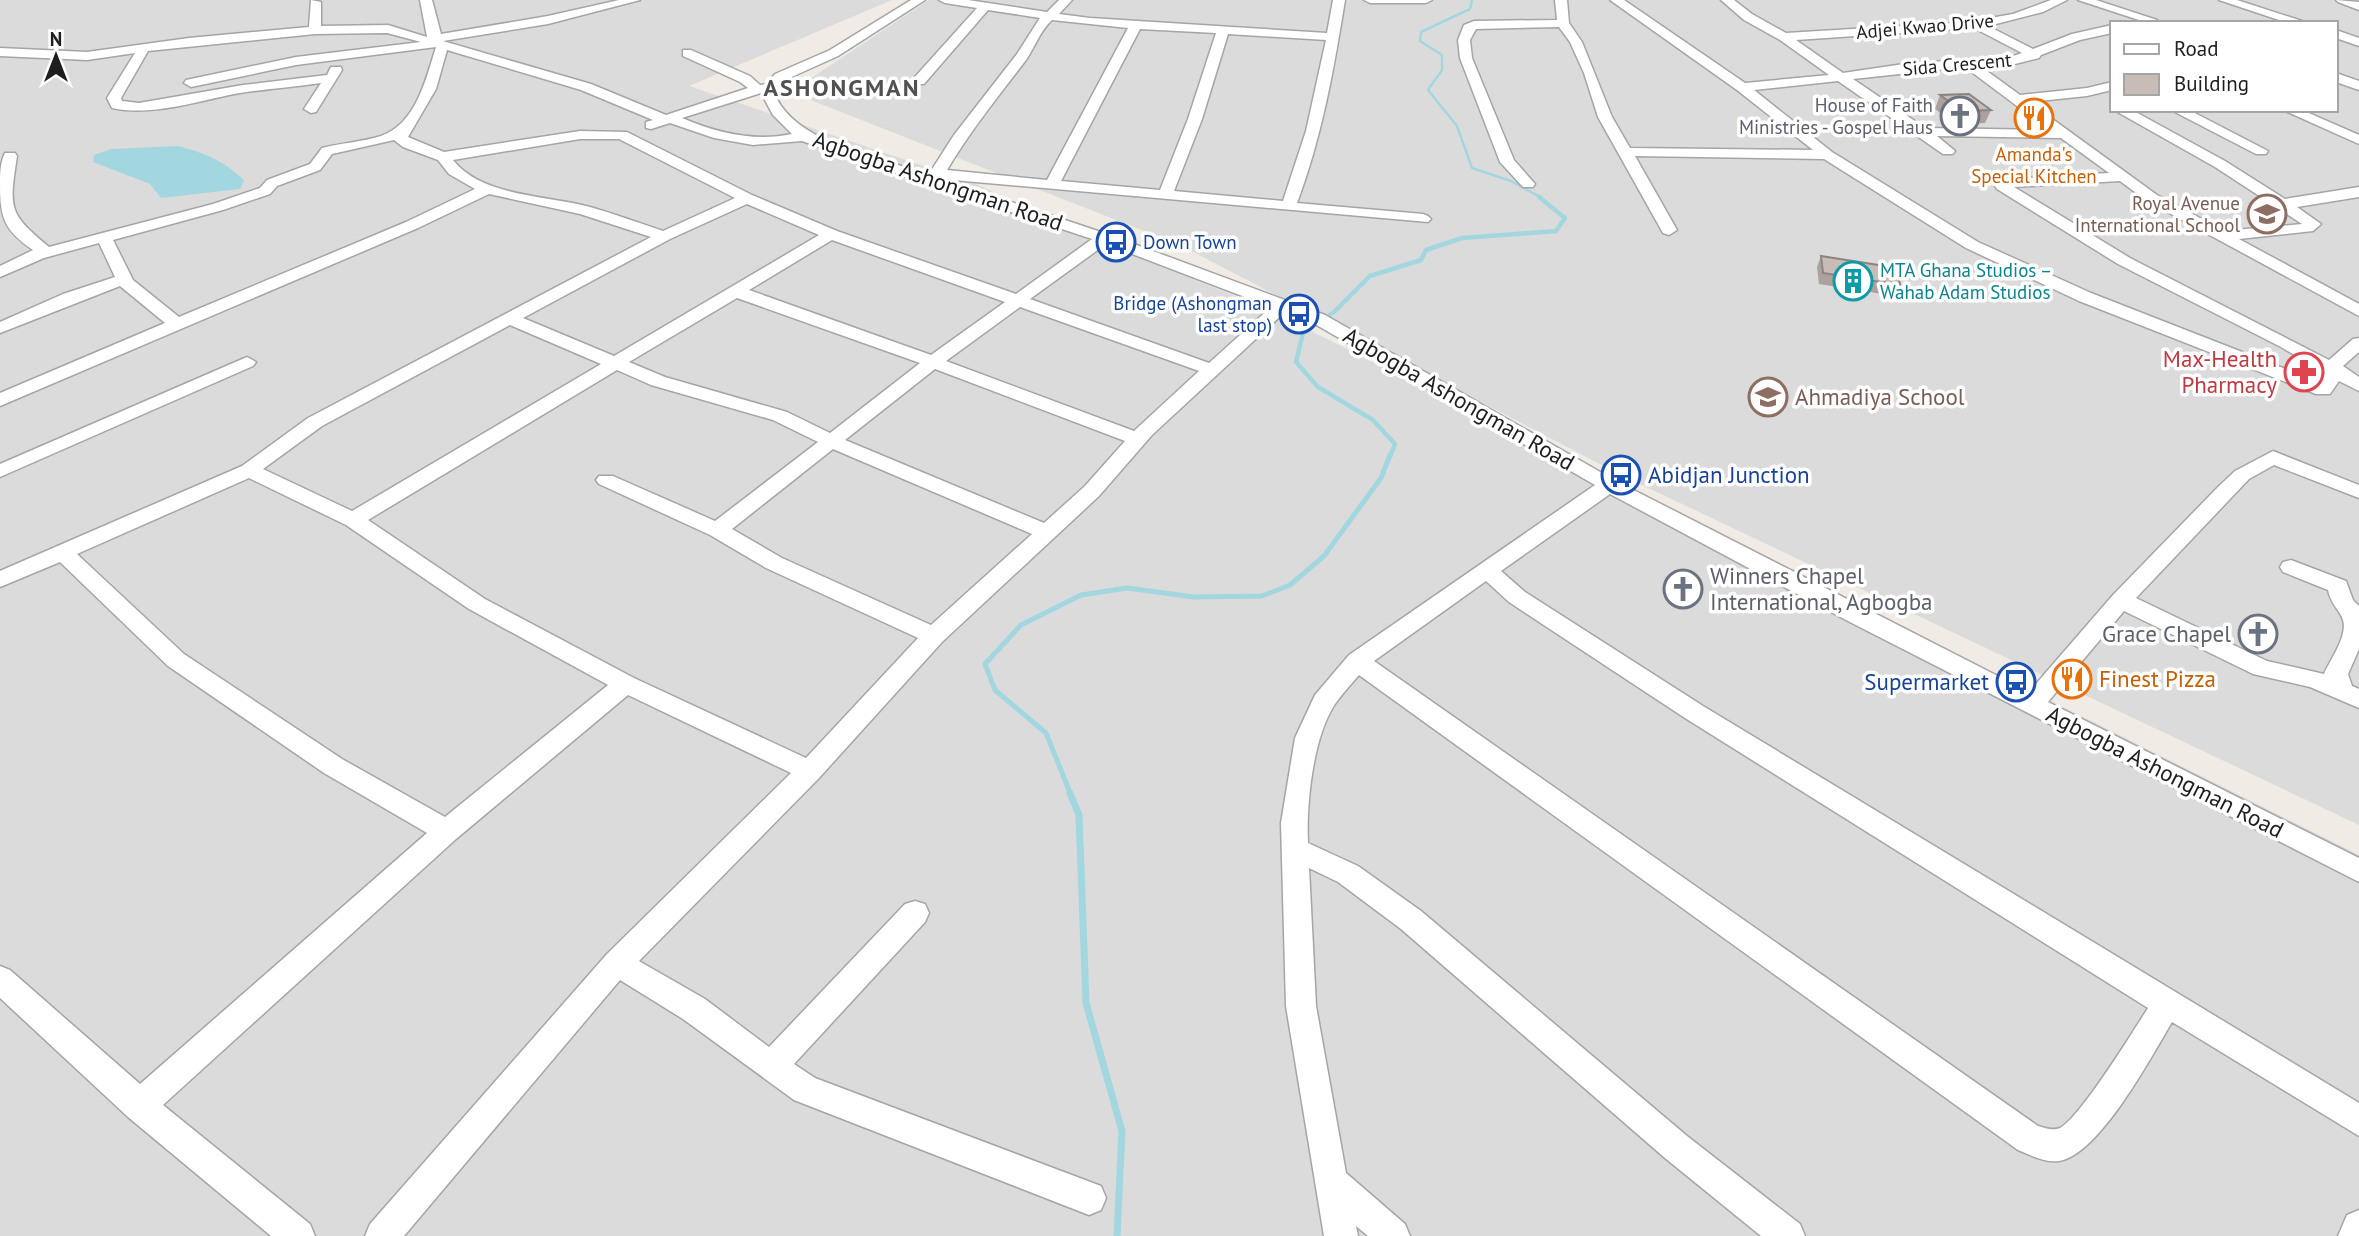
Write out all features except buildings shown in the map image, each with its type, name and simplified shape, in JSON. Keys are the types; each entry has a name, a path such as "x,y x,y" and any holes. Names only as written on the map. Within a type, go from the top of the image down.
{"street":[{"path":"426,0 435,42 425,97 403,129 400,138 443,158 454,171 487,189 583,210 664,236"},
{"path":"171,86 296,61 435,42 613,2 634,0"},
{"path":"892,0 916,2"},
{"path":"945,0 1049,16 1223,31 1334,37"},
{"path":"1066,0 1049,16 959,138 934,178 1052,184 1423,219"},
{"path":"1288,207 1301,175 1334,37 1339,1 1322,0"},
{"path":"1370,0 1426,0 1430,13"},
{"path":"1561,0 1563,23 1576,42 1605,117 1669,230"},
{"path":"1616,0 1742,87 1827,155 1972,244 2021,269 2141,320 2323,390 2336,371"},
{"path":"1727,0 1748,17 1784,37 1948,151"},
{"name":"Adjei Kwao Drive","path":"1784,37 1973,23 2017,17 2061,0"},
{"path":"2084,0 2151,20 2148,21"},
{"path":"2225,0 2295,21"},
{"path":"2342,0 2359,6"},
{"path":"315,2 315,30"},
{"path":"443,158 580,135 622,135 765,90 780,77 834,54 916,2"},
{"path":"919,80 984,7"},
{"path":"1528,184 1507,162 1466,58 1464,40 1468,28 1474,25 1563,23"},
{"path":"1973,23 2035,55"},
{"path":"1052,184 1136,24"},
{"path":"0,52 78,56 315,30 388,29 586,87 668,119 726,137 779,142 804,136"},
{"name":"Sida Crescent","path":"1742,87 1904,68 2015,60 2035,55 2076,37 2110,29"},
{"path":"1165,196 1195,119 1223,31"},
{"path":"2338,35 2359,42"},
{"path":"144,48 114,98 122,108 331,78"},
{"path":"687,53 765,90"},
{"path":"311,109 345,56"},
{"path":"1970,65 2152,198 2359,311"},
{"path":"2338,78 2359,86"},
{"path":"2020,99 2087,92 2110,86"},
{"name":"Agbogba Ashongman Road","path":"765,90 782,117 804,136 934,178 1284,304 1357,340 1609,485 2032,705 2359,870"},
{"path":"2087,92 2104,101"},
{"path":"2125,112 2220,164 2314,224 2307,228 2220,236"},
{"path":"2182,112 2261,151"},
{"path":"2295,112 2359,140"},
{"path":"0,272 40,254 218,207 265,191 272,183 315,167 327,151 386,139 403,129"},
{"path":"1923,132 2066,134"},
{"path":"622,135 747,198 831,234 1210,369"},
{"path":"1623,152 1827,155"},
{"path":"10,156 4,195 7,221 24,239 42,249 40,254"},
{"path":"2121,177 2007,183 2002,186 2124,261 2359,385"},
{"path":"0,400 412,225 487,189"},
{"path":"2285,204 2359,192"},
{"path":"0,580 249,470 314,422 664,236 747,198"},
{"path":"353,520 831,234"},
{"path":"103,236 124,279 142,298 178,325"},
{"path":"717,530 933,362 1104,238"},
{"path":"0,328 69,298 124,279"},
{"path":"734,291 1137,439"},
{"path":"383,1236 617,963 810,771 934,636 1092,491 1137,439 1210,369 1284,304"},
{"path":"510,319 657,381 780,416 833,442 1046,532"},
{"path":"2336,371 2334,365 2337,360 2359,343"},
{"path":"0,471 247,362"},
{"path":"2032,705 2121,600 2242,475 2273,457 2359,492"},
{"path":"249,470 353,520 477,604 626,684 810,771"},
{"path":"606,480 717,530 774,563 934,636"},
{"path":"1341,1236 1301,1006 1295,849 1296,797 1307,738 1324,701 1357,661 1609,485"},
{"path":"63,553 176,660 333,766 447,831"},
{"path":"2291,567 2338,586 2342,603 2354,615 2356,630 2336,674 2350,695"},
{"path":"1486,569 1517,597 1695,712 2359,1121"},
{"path":"2121,600 2261,668 2315,680 2350,695"},
{"path":"1357,661 2029,1139 2050,1146 2068,1142 2103,1102 2168,1003"},
{"path":"139,1106 447,831 626,684"},
{"path":"1295,849 1348,874 1411,920 1676,1147 1788,1236"},
{"path":"771,1067 915,913"},
{"path":"617,963 694,1009 771,1067 806,1089 1089,1198"},
{"path":"0,979 139,1106 230,1184 298,1236"},
{"path":"1332,1182 1393,1236"},
{"path":"2355,1236 2359,1227"}],"shaded area":[{"path":"0,0 892,0 689,86 976,184 1115,248 1265,308 2359,855 2359,1236 0,1236"},
{"path":"929,0 2359,0 2359,825 1621,475 1180,245 790,92"}],"water":[{"path":"178,146 205,155 229,168 244,180 240,189 161,198 150,184 93,162 94,155 111,149"}],"waterway":[{"path":"1472,0 1470,9 1421,32 1420,41 1442,55 1442,70 1428,90 1457,126 1472,168 1511,181 1542,198"},
{"path":"1390,457 1395,444 1373,420 1318,387 1296,362 1303,333 1334,312 1370,276 1421,260 1426,250 1462,238 1556,231 1565,218 1539,197"},
{"path":"1071,795 1046,733 995,690 985,664 1021,625 1081,595 1127,588 1194,597 1262,596 1290,585 1324,556 1381,478 1390,455"},
{"path":"1070,793 1079,815 1086,1003 1122,1131 1117,1236"}],"place":[{"name":"House of Faith Ministries - Gospel Haus","path":"1960,116"},
{"name":"Amanda's Special Kitchen","path":"2034,118"},
{"name":"Royal Avenue International School","path":"2267,214"},
{"name":"Down Town","path":"1116,242"},
{"name":"MTA Ghana Studios – Wahab Adam Studios","path":"1853,281"},
{"name":"Bridge (Ashongman last stop)","path":"1299,314"},
{"name":"Max-Health Pharmacy","path":"2304,372"},
{"name":"Ahmadiya School","path":"1768,397"},
{"name":"Abidjan Junction","path":"1621,475"},
{"name":"Winners Chapel International, Agbogba","path":"1683,589"},
{"name":"Grace Chapel","path":"2258,634"},
{"name":"Finest Pizza","path":"2072,679"},
{"name":"Supermarket","path":"2016,682"}],"district":[{"name":"ASHONGMAN","path":"842,88"}]}
